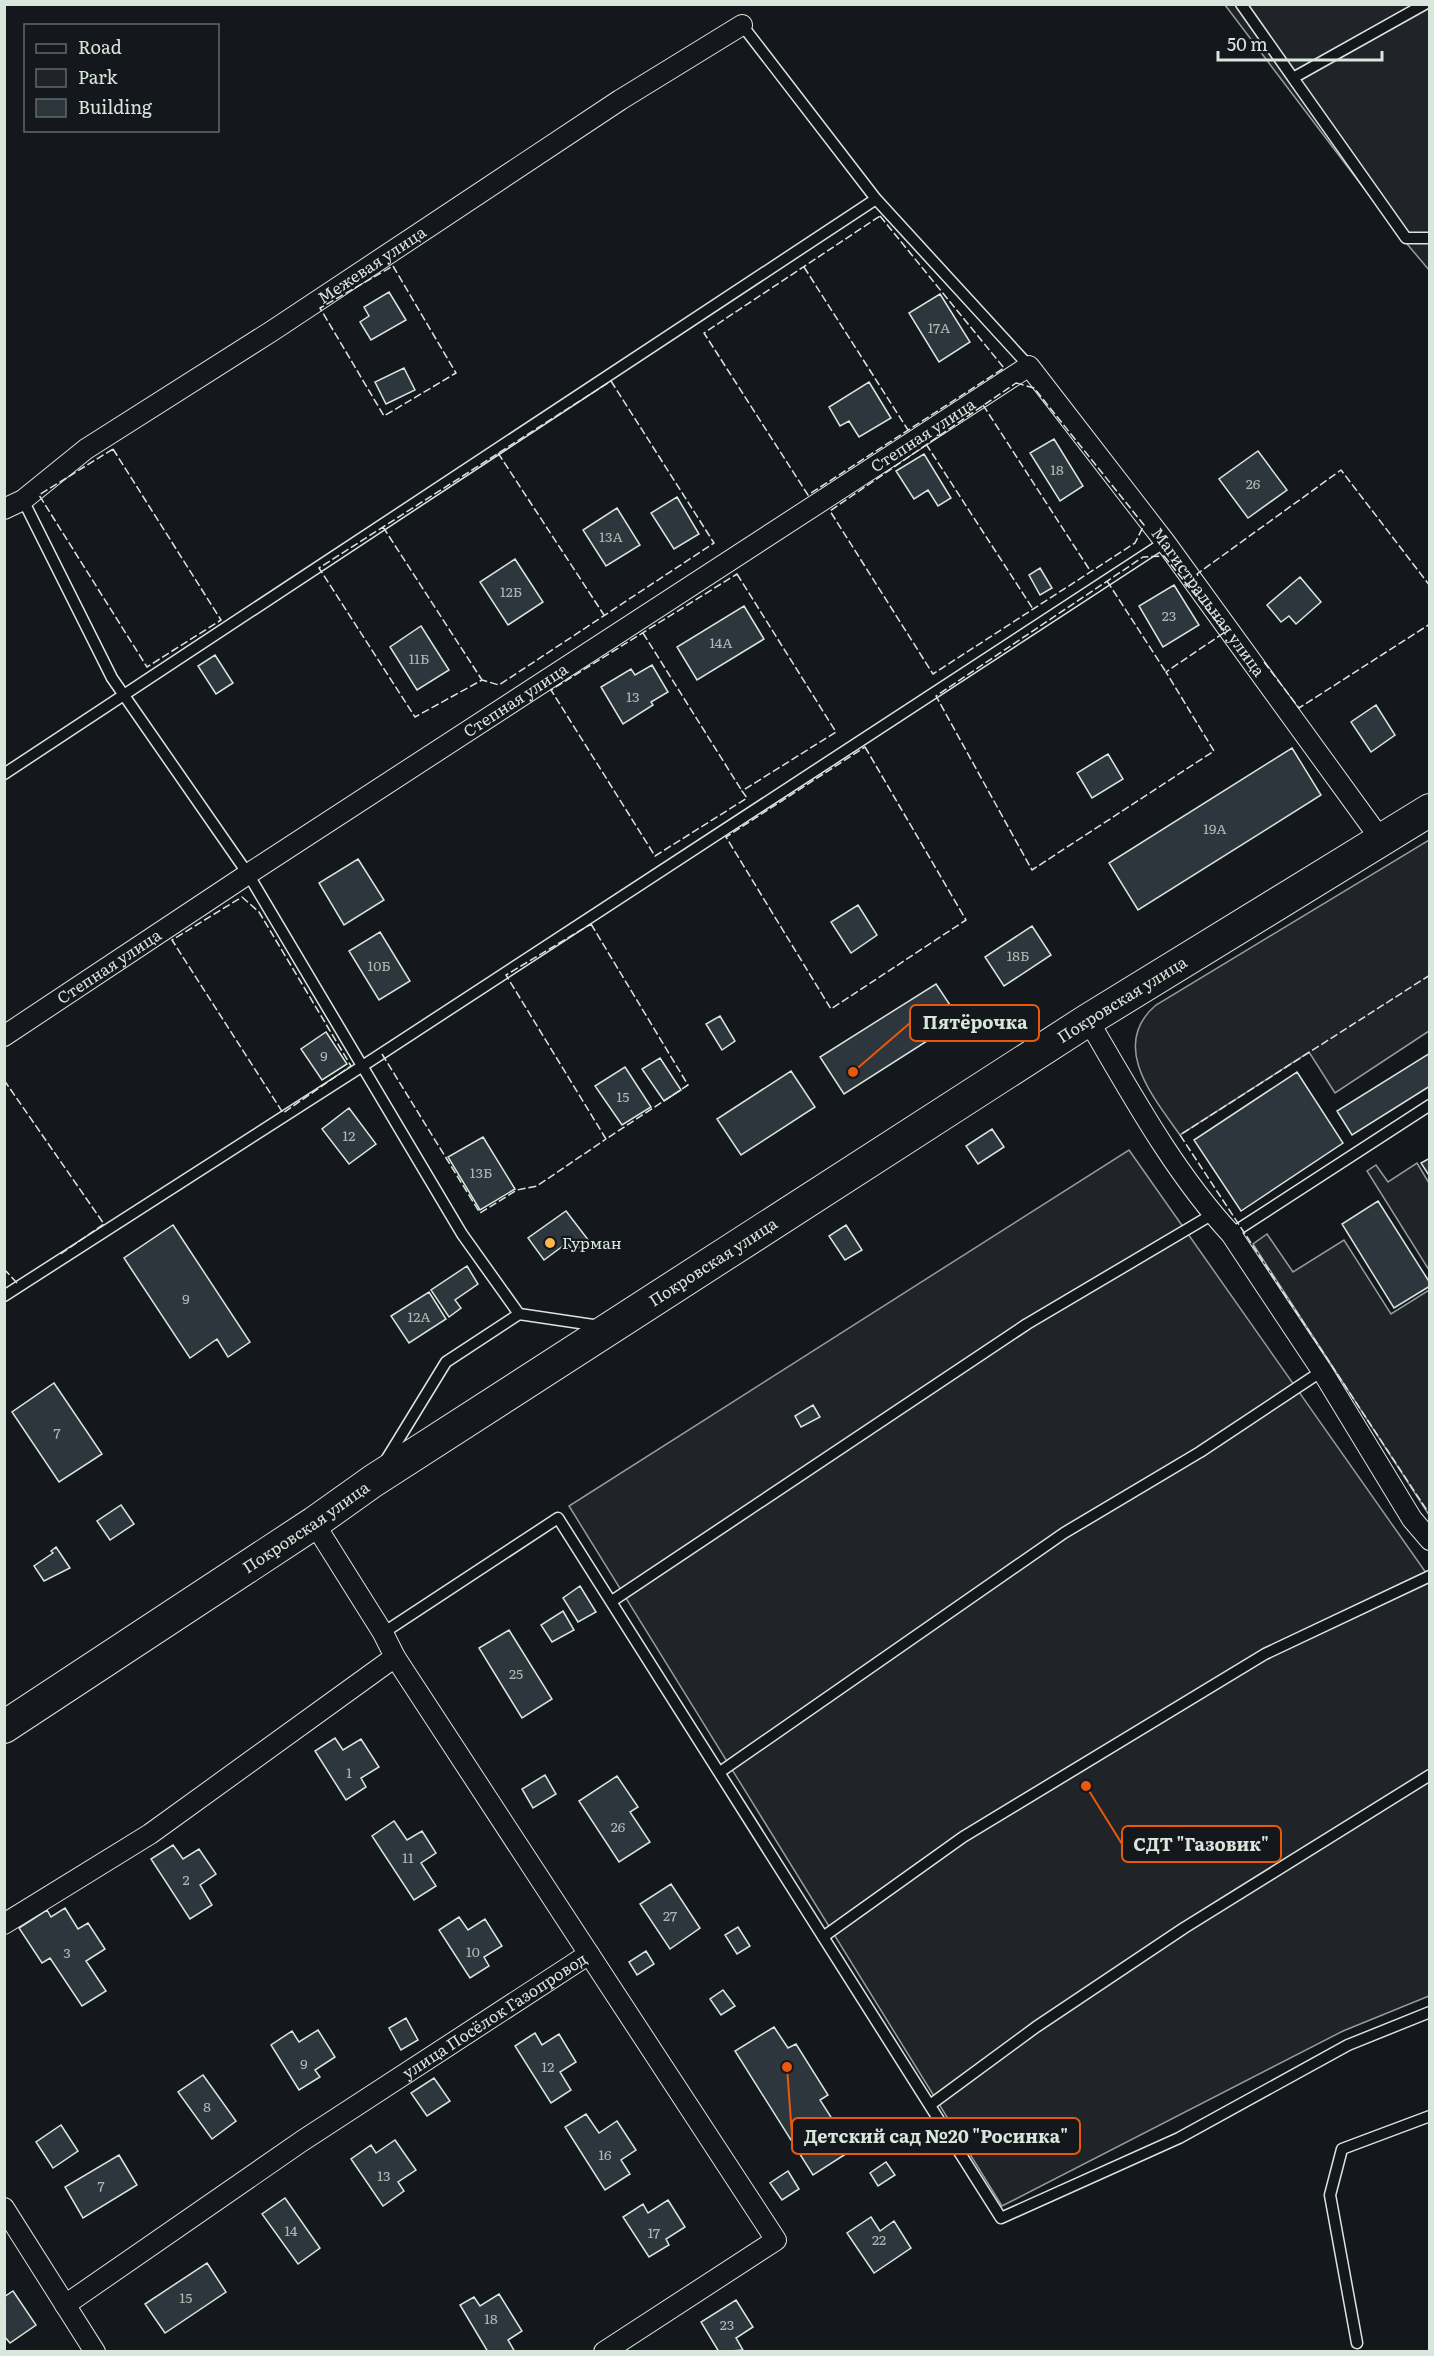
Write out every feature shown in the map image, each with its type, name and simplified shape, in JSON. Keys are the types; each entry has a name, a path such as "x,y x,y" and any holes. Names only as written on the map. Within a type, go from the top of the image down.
{"main road":[{"name":"Покровская улица","path":"4,1726 314,1523 373,1481 1088,1020 1430,810"}],"street":[{"name":"Межевая улица","path":"4,509 23,500 86,449 272,331 620,100 742,25"},
{"name":"Магистральная улица","path":"1029,366 1165,542 1382,841"},
{"name":"Степная улица","path":"4,1036 248,874 1029,366"},
{"path":"1088,1020 1144,1115 1213,1214 1231,1234 1322,1371 1412,1519 1430,1540"},
{"name":"улица Посёлок Газопровод","path":"65,2305 302,2142 589,1954 395,1657 383,1633 314,1523"},
{"path":"4,1924 150,1834 395,1657"},
{"path":"589,1954 776,2240 604,2352"},
{"path":"4,2208 65,2305 84,2348"}],"lane":[{"path":"1241,4 1406,238 1430,238"},
{"path":"1293,78 1425,4"},
{"path":"742,25 876,199 1029,366"},
{"path":"4,774 876,199"},
{"path":"23,500 112,678 248,874 462,1234 519,1314"},
{"path":"4,1296 361,1067 1165,542"},
{"path":"1231,1234 1430,1105"},
{"path":"612,1601 1028,1324 1213,1214"},
{"path":"373,1481 446,1362 519,1314 611,1328"},
{"path":"720,1772 1064,1533 1200,1452 1322,1371"},
{"path":"383,1633 558,1518 1001,2218 1179,2138 1348,2045 1430,2012"},
{"path":"823,1936 963,1837 1265,1654 1430,1576"},
{"path":"930,2105 1036,2027 1184,1928 1430,1775"},
{"path":"1357,2343 1330,2195 1342,2149 1430,2116"}],"green space":[{"path":"1225,5 1429,5 1429,270 1397,232"},
{"path":"1429,840 1429,1031 1335,1093 1309,1052 1180,1135 1148,1088 1140,1071 1136,1054 1136,1037 1142,1021 1156,1005"},
{"path":"1129,1150 1429,1577 1429,1996 1343,2031 1002,2206 569,1506"},
{"path":"1417,1163 1429,1183 1429,1270 1367,1171 1376,1165 1388,1182"},
{"path":"1267,1234 1293,1272 1344,1240 1391,1314 1429,1290 1429,1515 1253,1244"}],"building":[{"path":"389,292 406,320 371,340 360,322 369,316 364,307"},
{"path":"940,294 970,342 939,362 909,313"},
{"path":"404,368 415,390 386,404 375,382"},
{"path":"869,382 891,418 859,437 849,421 840,426 829,407"},
{"path":"1054,439 1083,486 1060,501 1030,453"},
{"path":"1258,451 1287,490 1248,518 1219,479"},
{"path":"924,454 951,498 938,506 928,490 914,499 896,471"},
{"path":"677,497 699,534 674,549 651,513"},
{"path":"617,508 640,545 606,566 583,530"},
{"path":"515,559 543,602 508,625 480,582"},
{"path":"1040,568 1052,588 1040,595 1029,575"},
{"path":"1300,577 1321,602 1296,624 1289,616 1281,622 1267,605"},
{"path":"1174,585 1199,625 1163,647 1139,606"},
{"path":"744,606 764,639 697,680 677,647"},
{"path":"421,626 449,670 417,690 390,647"},
{"path":"215,655 233,683 216,694 198,666"},
{"path":"652,665 668,692 651,702 653,705 623,724 601,687 631,669 635,675"},
{"path":"1376,705 1395,735 1371,752 1351,722"},
{"path":"1292,748 1321,795 1138,910 1109,863"},
{"path":"1108,754 1123,779 1092,798 1077,773"},
{"path":"358,859 384,900 344,925 319,883"},
{"path":"858,905 877,935 851,953 831,922"},
{"path":"1032,926 1051,955 1004,986 985,957"},
{"path":"380,932 410,981 379,1000 349,951"},
{"path":"936,984 960,1020 844,1094 820,1057"},
{"path":"720,1016 735,1041 722,1050 706,1024"},
{"path":"326,1032 347,1064 322,1080 301,1049"},
{"path":"1430,1053 1430,1086 1352,1135 1337,1111"},
{"path":"660,1058 681,1090 664,1101 642,1069"},
{"path":"625,1067 651,1107 622,1125 595,1086"},
{"path":"791,1071 815,1107 741,1155 717,1119"},
{"path":"1297,1072 1343,1143 1241,1211 1194,1140"},
{"path":"349,1108 376,1144 349,1164 322,1129"},
{"path":"992,1129 1004,1147 978,1164 966,1146"},
{"path":"483,1137 515,1189 480,1210 448,1157"},
{"path":"1430,1158 1430,1177 1421,1163"},
{"path":"1378,1201 1430,1283 1430,1286 1394,1308 1342,1224"},
{"path":"566,1211 589,1241 573,1251 567,1243 544,1260 528,1238"},
{"path":"173,1225 250,1342 228,1357 217,1339 190,1358 124,1258"},
{"path":"846,1225 862,1250 845,1260 829,1236"},
{"path":"467,1266 478,1284 455,1300 461,1308 449,1317 431,1290"},
{"path":"429,1292 446,1319 409,1343 391,1316"},
{"path":"54,1383 102,1454 59,1482 12,1412"},
{"path":"813,1405 820,1417 801,1427 795,1416"},
{"path":"121,1505 134,1524 110,1540 97,1521"},
{"path":"56,1547 70,1568 44,1581 34,1566 53,1553 51,1551"},
{"path":"580,1586 596,1612 578,1622 563,1598"},
{"path":"563,1611 574,1630 552,1642 541,1625"},
{"path":"509,1630 552,1699 522,1718 479,1648"},
{"path":"335,1738 343,1750 361,1739 379,1767 361,1778 366,1787 346,1800 315,1751"},
{"path":"545,1775 556,1794 533,1808 522,1789"},
{"path":"617,1776 638,1807 630,1812 650,1842 619,1862 579,1801"},
{"path":"394,1821 407,1840 422,1831 436,1853 421,1863 436,1886 414,1900 372,1836"},
{"path":"173,1845 183,1859 199,1849 216,1874 200,1885 212,1905 190,1919 151,1859"},
{"path":"671,1884 700,1928 670,1949 640,1904"},
{"path":"65,1908 78,1929 88,1923 105,1949 86,1961 106,1991 82,2006 50,1958 42,1963 19,1928 47,1910 51,1917"},
{"path":"459,1917 468,1930 485,1919 502,1946 484,1957 489,1966 470,1978 439,1930"},
{"path":"738,1927 750,1946 737,1954 725,1935"},
{"path":"646,1951 654,1964 637,1975 629,1962"},
{"path":"723,1990 735,2006 721,2015 710,1999"},
{"path":"406,2018 418,2040 401,2050 389,2028"},
{"path":"774,2027 788,2048 796,2044 828,2095 820,2100 852,2150 813,2175 735,2051"},
{"path":"318,2030 335,2057 315,2070 320,2077 299,2090 271,2045 292,2031 299,2042"},
{"path":"535,2033 542,2045 559,2034 576,2062 560,2072 571,2090 551,2103 515,2046"},
{"path":"203,2075 236,2121 212,2139 178,2092"},
{"path":"434,2078 450,2101 427,2116 411,2093"},
{"path":"586,2114 599,2133 617,2121 636,2150 621,2160 630,2174 605,2190 565,2127"},
{"path":"61,2125 78,2151 53,2168 36,2142"},
{"path":"395,2140 416,2170 398,2182 404,2191 383,2206 351,2159 371,2145 376,2153"},
{"path":"119,2155 137,2185 83,2218 65,2187"},
{"path":"886,2162 895,2175 878,2186 870,2173"},
{"path":"788,2171 799,2189 782,2200 770,2183"},
{"path":"285,2198 320,2248 298,2264 262,2214"},
{"path":"668,2200 685,2227 666,2239 669,2245 649,2257 623,2217 643,2204 648,2213"},
{"path":"871,2217 880,2231 894,2221 911,2248 874,2273 847,2233"},
{"path":"207,2263 226,2292 165,2333 145,2304"},
{"path":"13,2291 36,2325 10,2343 4,2336 4,2297"},
{"path":"499,2294 522,2331 508,2340 515,2352 488,2352 460,2305 474,2297 480,2306"},
{"path":"736,2300 753,2327 736,2338 743,2350 719,2352 701,2322"}],"fence":[{"path":"880,216 1004,368 808,495 704,333 880,216"},
{"path":"393,266 456,373 384,416 320,308 393,266"},
{"path":"804,267 908,430"},
{"path":"611,381 714,543 499,685 482,680 415,717 319,568 611,381"},
{"path":"1016,383 1034,388 1144,525 1135,543 933,674 830,511 1016,383"},
{"path":"983,405 1091,572"},
{"path":"926,444 1033,609"},
{"path":"113,449 221,620 147,667 39,495 113,449"},
{"path":"498,453 604,615"},
{"path":"1198,576 1197,574 1341,470 1430,586"},
{"path":"383,527 482,680"},
{"path":"1164,556 1225,632 1166,672 1214,751 1032,870 936,696 1143,557 1164,556"},
{"path":"737,574 836,732 742,791 747,798 655,856 551,690 737,574"},
{"path":"1107,581 1166,672"},
{"path":"1264,662 1299,708 1430,624"},
{"path":"643,633 742,791"},
{"path":"865,747 966,920 831,1009 726,837 865,747"},
{"path":"242,897 259,912 351,1066 283,1113 172,940 242,897"},
{"path":"591,924 688,1085 606,1139 506,975 591,924"},
{"path":"1430,975 1180,1135 1430,1515"},
{"path":"382,1054 480,1213 517,1190 537,1186 606,1139"},
{"path":"4,1080 104,1224 59,1255"},
{"path":"4,1269 17,1283"}],"place":[{"name":"Пятёрочка","path":"853,1072"},
{"name":"Гурман","path":"550,1243"},
{"name":"СДТ \"Газовик\"","path":"1086,1786"},
{"name":"Детский сад №20 \"Росинка\"","path":"787,2067"}]}
